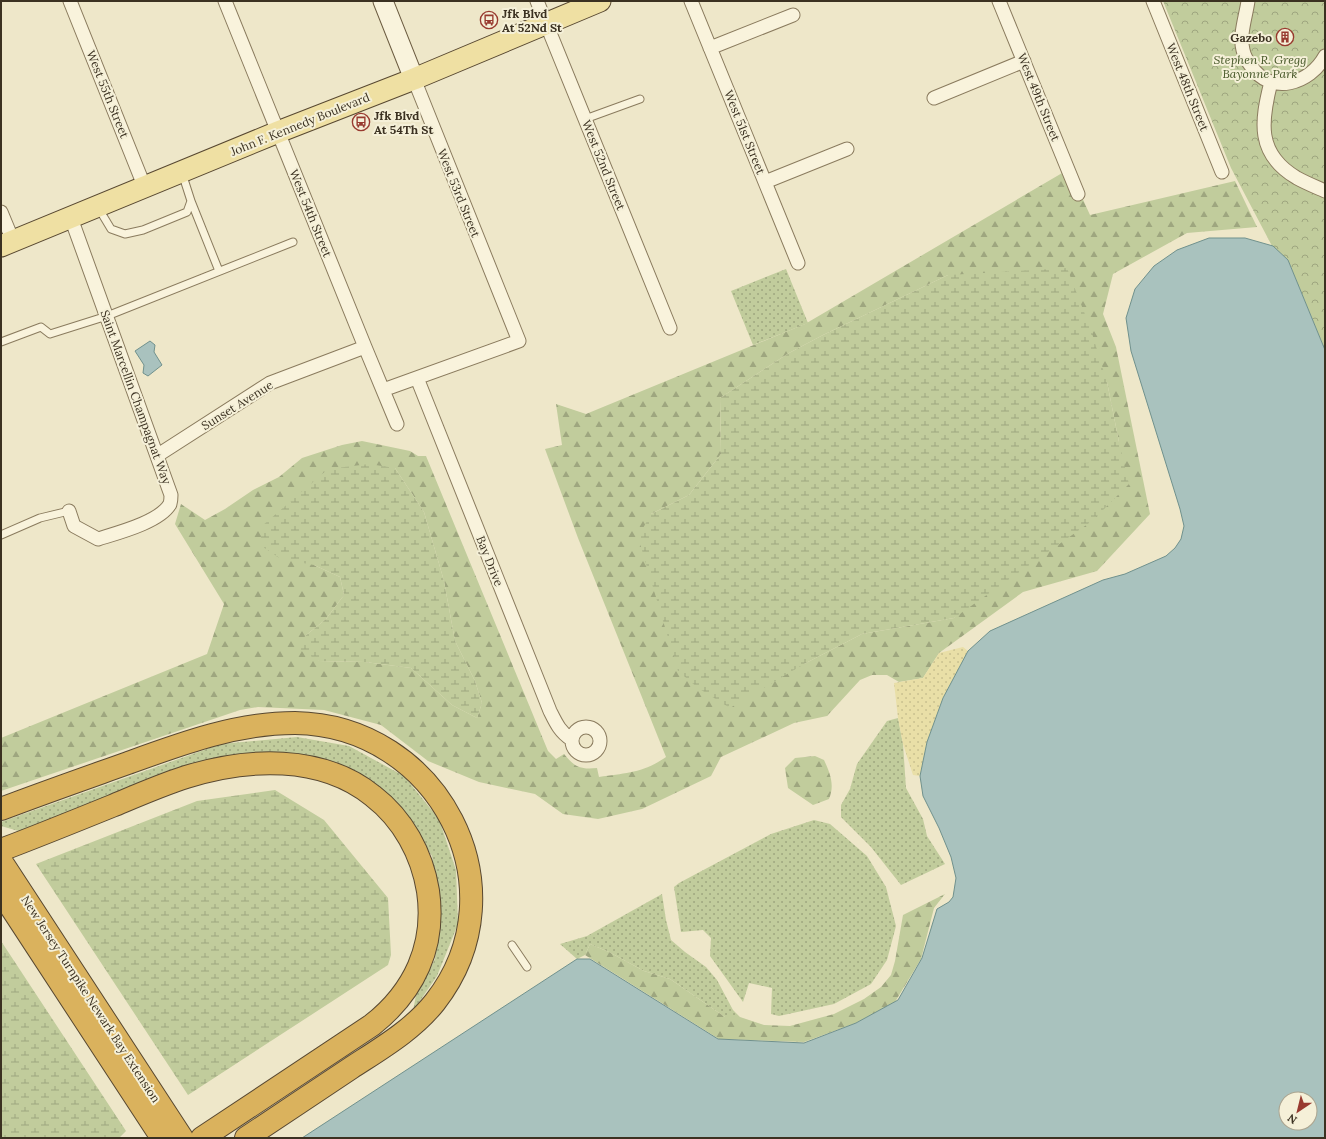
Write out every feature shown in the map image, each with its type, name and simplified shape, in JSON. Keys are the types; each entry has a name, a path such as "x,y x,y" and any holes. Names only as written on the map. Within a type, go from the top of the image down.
{"highway":[{"path":"1,808 207,736 241,728 285,724 307,724 329,727 350,732 370,740 389,750 407,763 423,778 437,795 449,814 458,834 470,879 470,901 467,933 460,956 449,981 434,1004 419,1020 405,1031 246,1138"},
{"path":"1,850 174,781 206,772 250,764 300,765 317,768 339,776 369,792 386,806 400,823 412,843 421,863 427,885 429,902 429,919 426,941 420,963 411,983 390,1010 372,1025 202,1138"},
{"name":"New Jersey Turnpike Newark Bay Extension","path":"1,861 182,1138"},
{"name":"New Jersey Turnpike Newark Bay Extension","path":"1,892 162,1138"}],"main road":[{"name":"John F. Kennedy Boulevard","path":"7,244 278,132 414,79 600,1"}],"street":[{"name":"West 55th Street","path":"70,1 145,188"},
{"name":"West 54th Street","path":"225,1 397,424"},
{"name":"West 53rd Street","path":"383,1 519,341 417,378"},
{"name":"West 52nd Street","path":"537,1 670,328"},
{"name":"West 51st Street","path":"691,1 798,263"},
{"name":"West 49th Street","path":"999,1 1078,194"},
{"name":"West 48th Street","path":"1153,1 1222,172"},
{"path":"1248,1 1242,49 1254,71 1263,78 1271,82 1281,84 1301,80 1317,68 1325,56"},
{"path":"710,48 793,15"},
{"path":"934,98 1024,60"},
{"path":"1271,82 1264,108 1263,128 1267,145 1273,158 1283,168 1297,178 1325,191"},
{"path":"765,182 847,149"},
{"path":"1,212 7,244"},
{"name":"Saint Marcellin Champagnat Way","path":"69,511 74,526 98,539 154,520 165,511 170,503 171,495 158,455 71,218"},
{"name":"Sunset Avenue","path":"158,455 270,383 365,347"},
{"path":"383,390 417,378"},
{"name":"Bay Drive","path":"417,378 550,711 557,726 571,739"}],"lane":[{"path":"585,119 640,99"},
{"path":"182,172 190,201 219,271"},
{"path":"98,207 111,229 125,234 143,230 187,212 190,201"},
{"path":"1,342 41,327 50,334 107,316 293,242"},
{"path":"1,535 40,518 69,511"},
{"path":"512,945 527,967"}],"green space":[{"name":"Stephen R. Gregg Bayonne Park","path":"1163,1 1325,1 1325,350 1288,260 1272,246 1231,168"},
{"path":"1069,169 1090,215 1235,181 1257,227 1187,233 1113,274 1103,314 1116,347 1150,514 1097,571 1023,592 939,653 923,678 899,682 887,675 872,675 860,680 827,716 794,723 721,757 711,776 642,809 598,819 563,814 535,794 479,782 428,761 381,725 324,710 258,707 240,710 1,791 1,738 207,654 224,604 175,524 181,504 205,520 225,509 253,490 279,477 302,458 342,445 362,441 410,451 418,456 426,456 548,751 556,759 564,754 571,762 581,768 597,768 599,777 634,772 658,762 666,757 578,538 545,449 562,445 556,404 586,414 805,324","holes":["948,275 1107,382 1119,442 954,618 862,634 804,664 651,514 689,495 721,454 720,398 789,353","395,468 424,512 444,581 455,641 475,681 482,703 477,718 452,705 411,668 365,662 319,661 305,636 326,619 344,595 340,577 314,565"]},
{"path":"1067,268 1091,330 1107,382 1129,484 1092,521 954,618 862,634 804,664 730,708 698,688 678,671 638,537 651,514 689,495 721,454 720,398 789,353 948,275"},
{"path":"786,269 808,323 753,345 731,291"},
{"path":"369,464 395,468 424,512 444,581 455,641 475,681 482,703 477,718 452,705 411,668 365,662 319,661 300,650 305,636 326,619 344,595 340,577 314,565 281,559 260,545 262,526 328,469"},
{"path":"898,718 903,744 906,788 923,819 927,836 945,864 901,885 871,847 841,817 841,805 850,789 857,764 887,721"},
{"path":"297,737 349,746 404,776 439,819 456,870 458,924 437,976 413,1011 416,995 435,959 440,910 432,856 395,802 353,771 304,755 248,756 22,832 1,826 1,822 221,744"},
{"path":"815,756 824,760 830,774 832,789 829,799 813,805 788,788 785,768 795,758"},
{"path":"275,790 324,820 388,898 391,955 388,965 188,1095 36,864 197,801"},
{"path":"814,820 830,824 867,856 886,887 896,926 887,960 871,984 834,1004 779,1016 771,1014 772,988 749,983 743,1002 710,956 711,938 703,930 681,932 674,887 771,834"},
{"path":"662,894 671,940 706,967 717,980 733,1010 740,1017 725,1017 670,979 644,971 609,952 590,944 585,955 577,959 560,944 587,936"},
{"path":"945,894 934,908 921,959 895,1002 856,1023 804,1042 719,1039 585,955 590,944 609,952 644,971 670,979 725,1017 740,1017 764,1025 790,1026 834,1014 864,999 881,987 891,975 903,915"},
{"path":"1,941 126,1131 119,1138 1,1137"}],"sand":[{"path":"963,647 968,651 943,698 927,742 920,776 913,775 903,744 894,683 923,678 939,653"}],"water":[{"path":"1209,238 1245,238 1273,246 1288,260 1325,350 1325,1138 302,1138 577,959 590,959 718,1039 804,1043 856,1023 898,1000 922,958 937,909 949,902 953,897 956,878 951,857 923,796 920,776 927,742 943,698 968,651 990,631 1103,580 1125,574 1166,556 1175,548 1181,539 1184,526 1180,509 1131,351 1126,318 1135,289 1154,266 1177,250"},
{"path":"150,341 155,345 154,352 162,365 148,376 143,373 144,365 135,351"}],"place":[{"name":"Jfk Blvd At 52Nd St","path":"489,20"},
{"name":"Gazebo","path":"1285,37"},
{"name":"Jfk Blvd At 54Th St","path":"361,122"}]}
